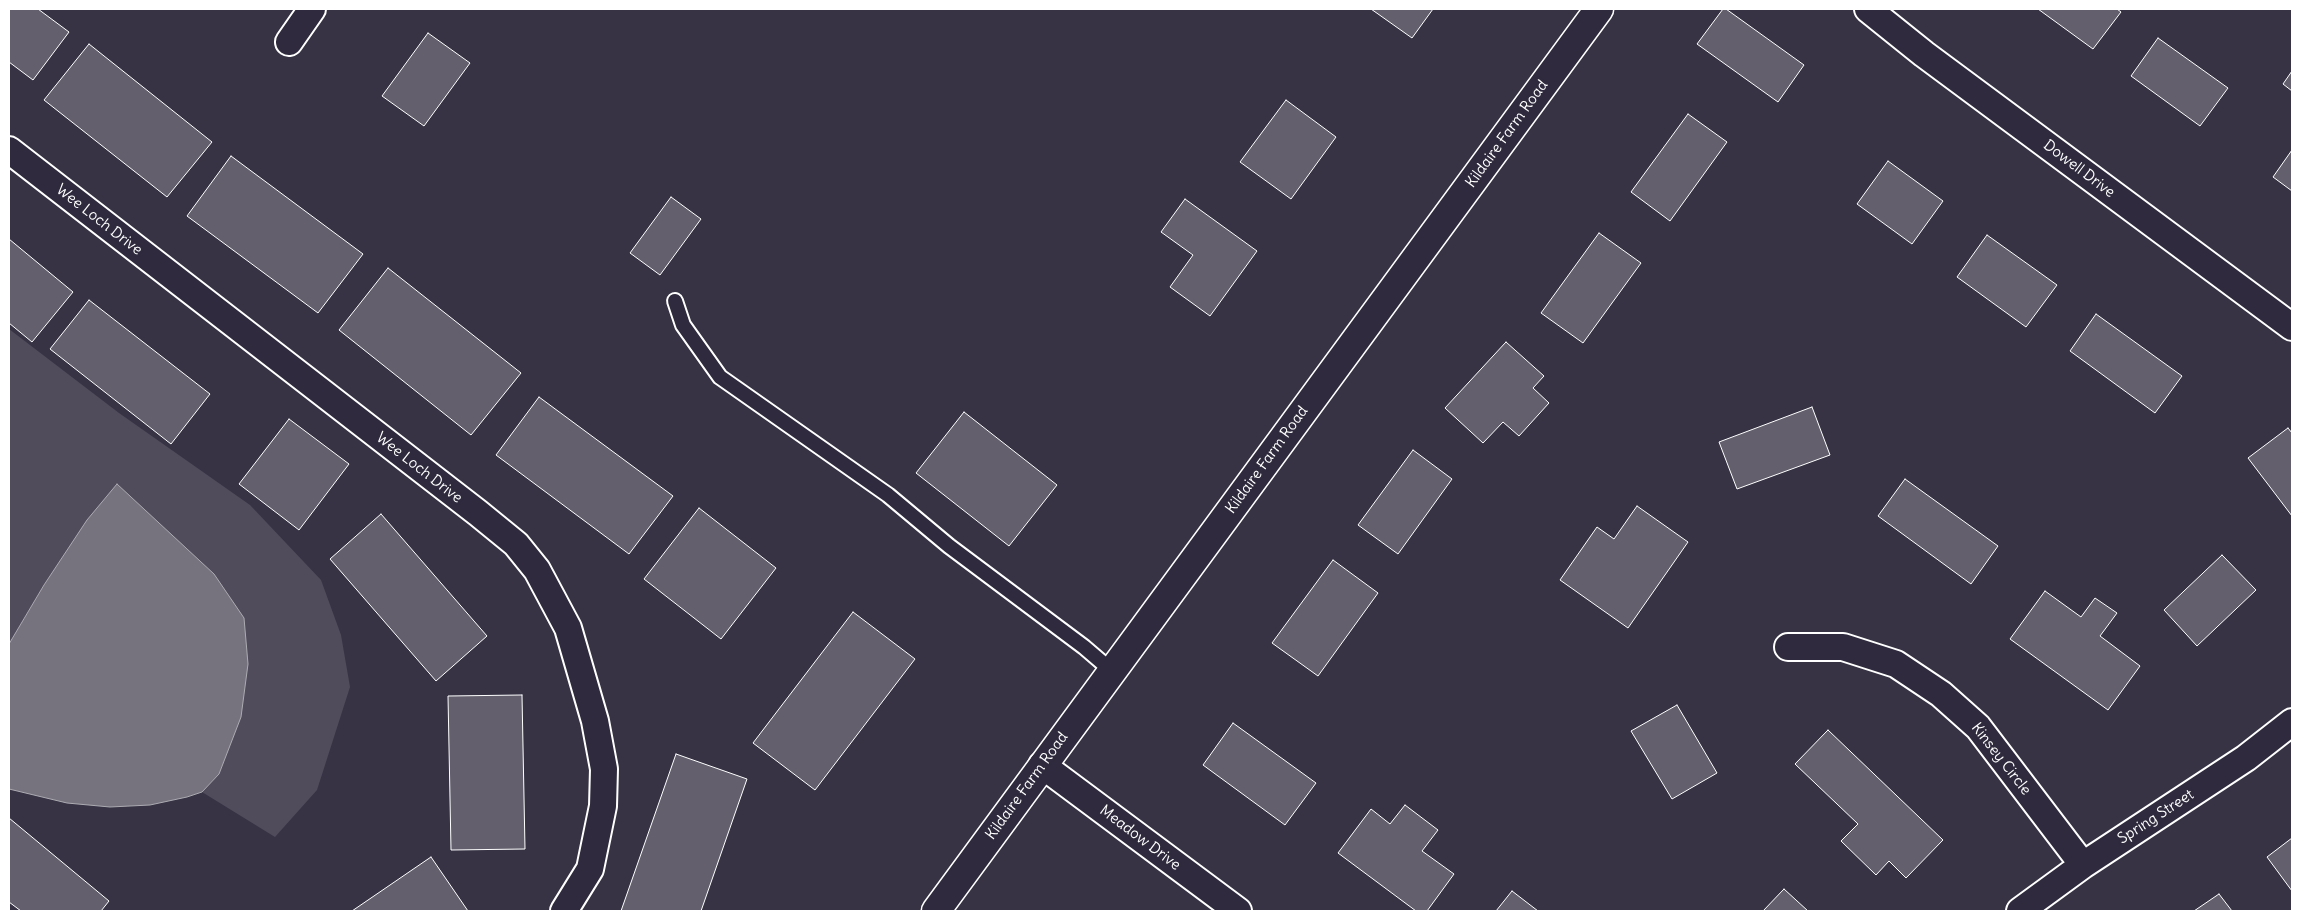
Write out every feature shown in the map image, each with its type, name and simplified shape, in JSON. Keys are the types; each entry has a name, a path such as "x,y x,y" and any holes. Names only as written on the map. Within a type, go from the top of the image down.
{"main road":[{"name":"Kildaire Farm Road","path":"936,911 1599,9"}],"street":[{"path":"289,42 312,9"},
{"name":"Dowell Drive","path":"1868,9 1932,60 2292,327"},
{"name":"Wee Loch Drive","path":"9,150 478,512 516,544 537,570 568,628 595,722 604,769 603,806 590,870 564,911"},
{"name":"Kinsey Circle","path":"1788,646 1843,648 1896,664 1941,694 1978,727 2083,865"},
{"name":"Spring Street","path":"2020,911 2083,865 2246,758 2292,722"},
{"name":"Meadow Drive","path":"1042,765 1238,911"}],"lane":[{"path":"675,301 683,325 720,377 888,496 949,546 1084,647 1112,671"}],"shaded area":[{"path":"9,329 119,413 250,505 321,580 341,635 350,687 317,790 275,837 202,792 219,774 64,557 44,585 9,644"},
{"path":"117,484 214,574 244,618 248,664 241,717 219,774 202,792 187,797 150,805 110,807 67,803 9,789 9,644 44,585 87,520"}],"building":[{"path":"9,9 38,9 69,32 33,80 9,62"},
{"path":"1371,9 1433,9 1412,38"},
{"path":"1723,9 1726,9 1804,65 1778,102 1697,44"},
{"path":"2038,9 2117,9 2121,12 2093,49"},
{"path":"428,33 470,63 424,126 382,96"},
{"path":"2158,38 2228,88 2200,126 2131,76"},
{"path":"89,44 212,142 167,197 44,100"},
{"path":"2292,71 2292,91 2283,84"},
{"path":"1286,100 1336,137 1291,199 1240,162"},
{"path":"1688,114 1727,142 1670,221 1631,192"},
{"path":"2292,150 2292,191 2273,177"},
{"path":"231,156 363,254 318,313 187,216"},
{"path":"1888,161 1943,201 1912,244 1857,204"},
{"path":"671,197 701,219 660,275 630,253"},
{"path":"1185,199 1257,251 1210,316 1170,287 1193,255 1161,232"},
{"path":"1599,233 1641,263 1583,343 1541,313"},
{"path":"1987,235 2057,285 2026,327 1957,277"},
{"path":"9,239 73,292 32,342 9,323"},
{"path":"388,268 521,373 471,435 339,330"},
{"path":"89,300 210,394 171,444 50,349"},
{"path":"2096,314 2182,376 2155,413 2070,351"},
{"path":"1506,342 1544,376 1533,388 1549,403 1519,436 1503,422 1483,443 1445,408"},
{"path":"539,397 673,496 629,554 496,455"},
{"path":"1812,407 1830,455 1737,489 1719,442"},
{"path":"964,412 1057,485 1009,546 916,473"},
{"path":"289,419 349,464 299,530 239,484"},
{"path":"2288,428 2292,433 2292,516 2248,458"},
{"path":"1413,450 1452,479 1398,554 1358,525"},
{"path":"1905,479 1998,546 1971,584 1878,516"},
{"path":"1637,506 1688,542 1628,628 1560,580 1597,527 1614,539"},
{"path":"699,508 776,568 721,639 644,579"},
{"path":"381,514 487,636 436,681 330,559"},
{"path":"2222,555 2256,590 2197,646 2164,610"},
{"path":"1333,560 1378,593 1318,676 1272,643"},
{"path":"2045,591 2081,617 2095,598 2117,613 2100,636 2140,666 2108,710 2010,639"},
{"path":"853,612 915,659 815,790 753,743"},
{"path":"522,695 525,849 451,850 448,696"},
{"path":"1677,705 1717,773 1672,799 1631,731"},
{"path":"1233,723 1316,783 1285,825 1203,765"},
{"path":"1828,730 1943,840 1906,878 1889,861 1876,875 1841,841 1858,824 1795,764"},
{"path":"676,754 747,779 701,911 621,911"},
{"path":"1405,805 1438,830 1422,851 1454,874 1427,911 1416,911 1338,853 1371,809 1390,824"},
{"path":"9,818 109,901 101,911 21,911 9,902"},
{"path":"2292,838 2292,891 2267,857"},
{"path":"431,857 468,911 352,911"},
{"path":"1784,889 1808,911 1763,911"},
{"path":"1512,891 1538,911 1496,911"},
{"path":"2219,894 2232,911 2194,911"}]}
